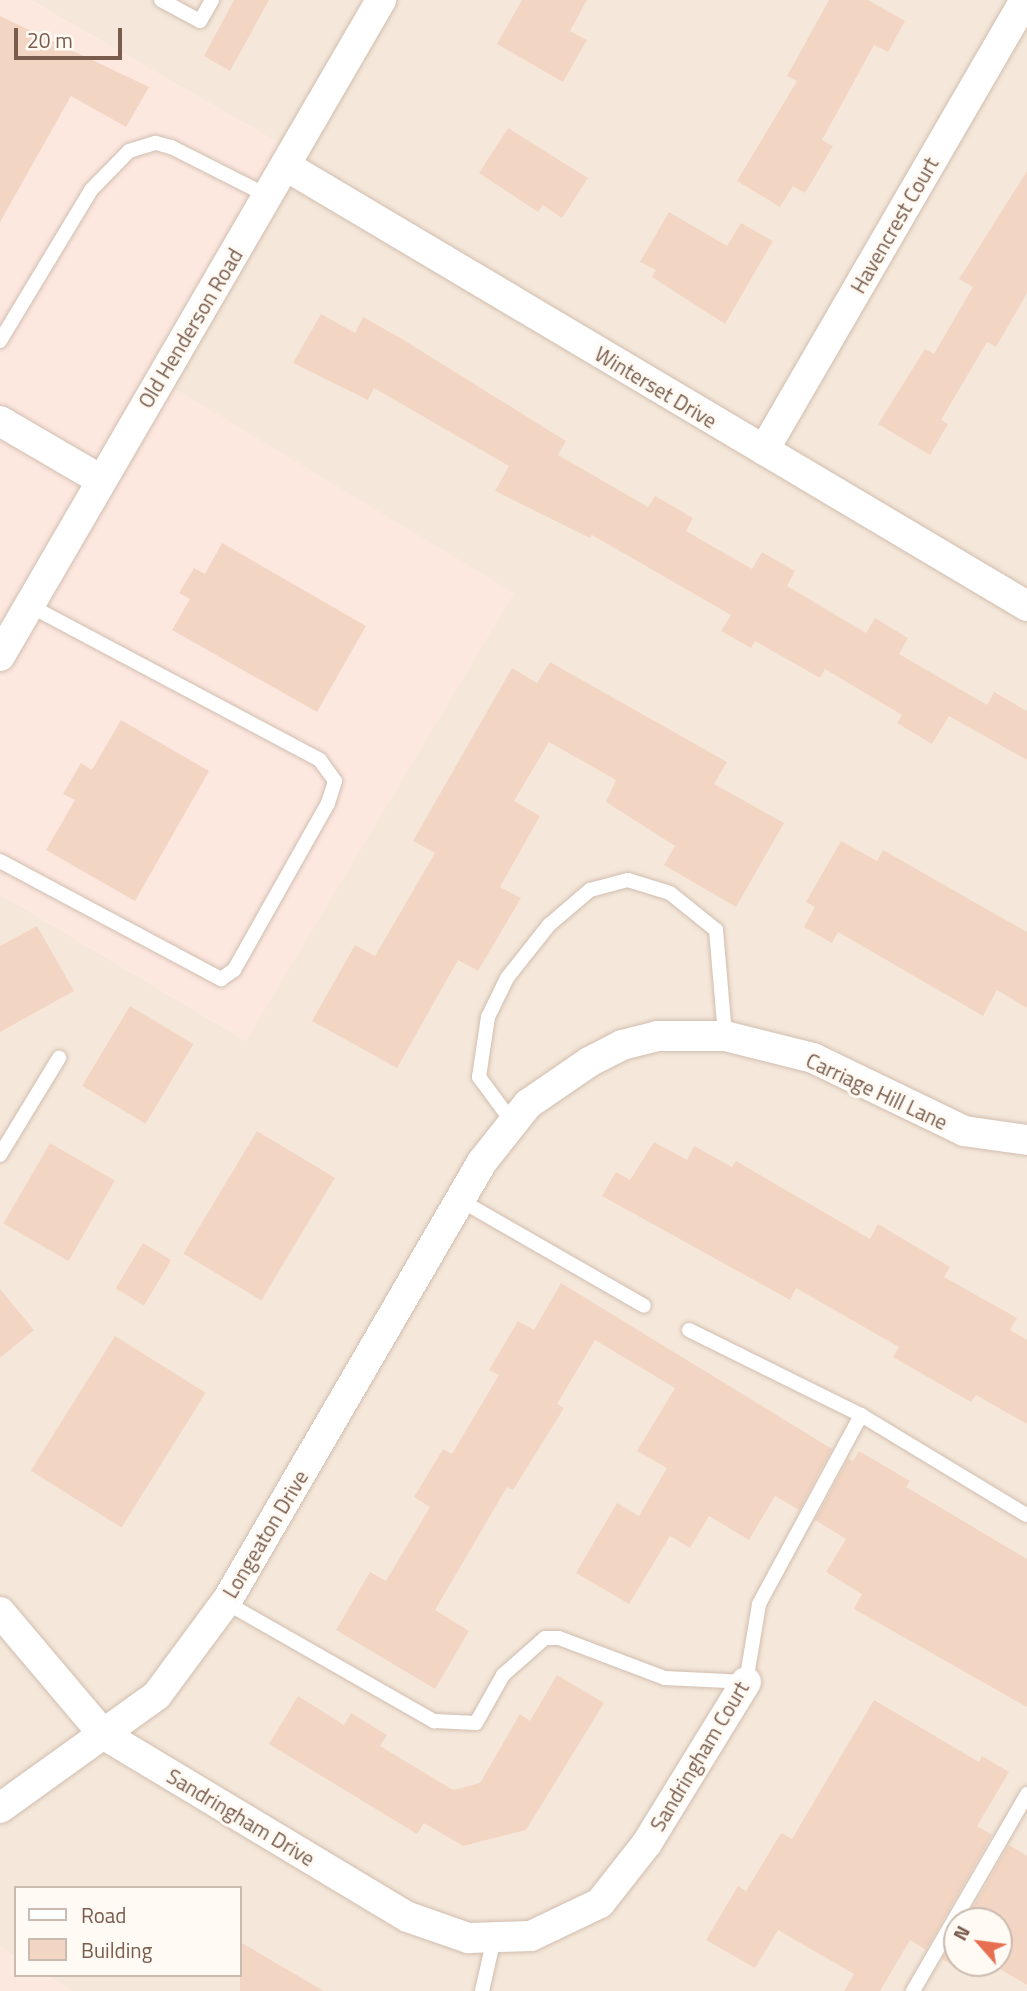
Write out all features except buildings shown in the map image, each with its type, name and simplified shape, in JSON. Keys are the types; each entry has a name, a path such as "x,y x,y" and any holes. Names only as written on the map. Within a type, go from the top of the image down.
{"street":[{"name":"Old Henderson Road","path":"0,656 381,0"},
{"name":"Havencrest Court","path":"764,450 1025,0"},
{"name":"Winterset Drive","path":"286,166 1027,606"},
{"path":"3,428 100,480"},
{"name":"Carriage Hill Lane","path":"460,1200 528,1104 622,1045 657,1036 725,1036 813,1058 964,1131 1027,1140"},
{"name":"Longeaton Drive","path":"0,1808 157,1695 225,1602 460,1200"},
{"name":"Sandringham Drive","path":"0,1612 103,1734 408,1917 468,1938 531,1936"},
{"name":"Sandringham Court","path":"531,1936 600,1903 648,1843 746,1682"}],"lane":[{"path":"161,0 200,21 212,0"},
{"path":"0,341 91,190 129,151 156,143 180,149 268,196"},
{"path":"0,861 221,979 234,970 328,803 335,781 320,760 29,605"},
{"path":"513,1123 479,1077 488,1017 508,978 549,925 590,890 628,880 670,893 716,930 725,1036"},
{"path":"0,1155 60,1058"},
{"path":"460,1200 644,1307"},
{"path":"689,1330 861,1415 1026,1515"},
{"name":"Sandringham Court","path":"746,1682 759,1604 861,1415"},
{"path":"225,1602 434,1721 476,1723 503,1675 545,1638 559,1638 665,1678 746,1682"},
{"path":"912,1991 1027,1794"},
{"path":"482,1991 494,1938"}],"shaded area":[{"path":"0,0 30,0 289,149 157,378 514,593 246,1041 0,894"},
{"path":"30,0 1027,0 1027,1991 72,1991 49,1977 242,1977 242,1886 14,1886 14,1956 0,1947 0,894 246,1041 157,378 289,149"},
{"path":"0,1947 14,1956 14,1977 49,1977 72,1991 0,1991"}]}
